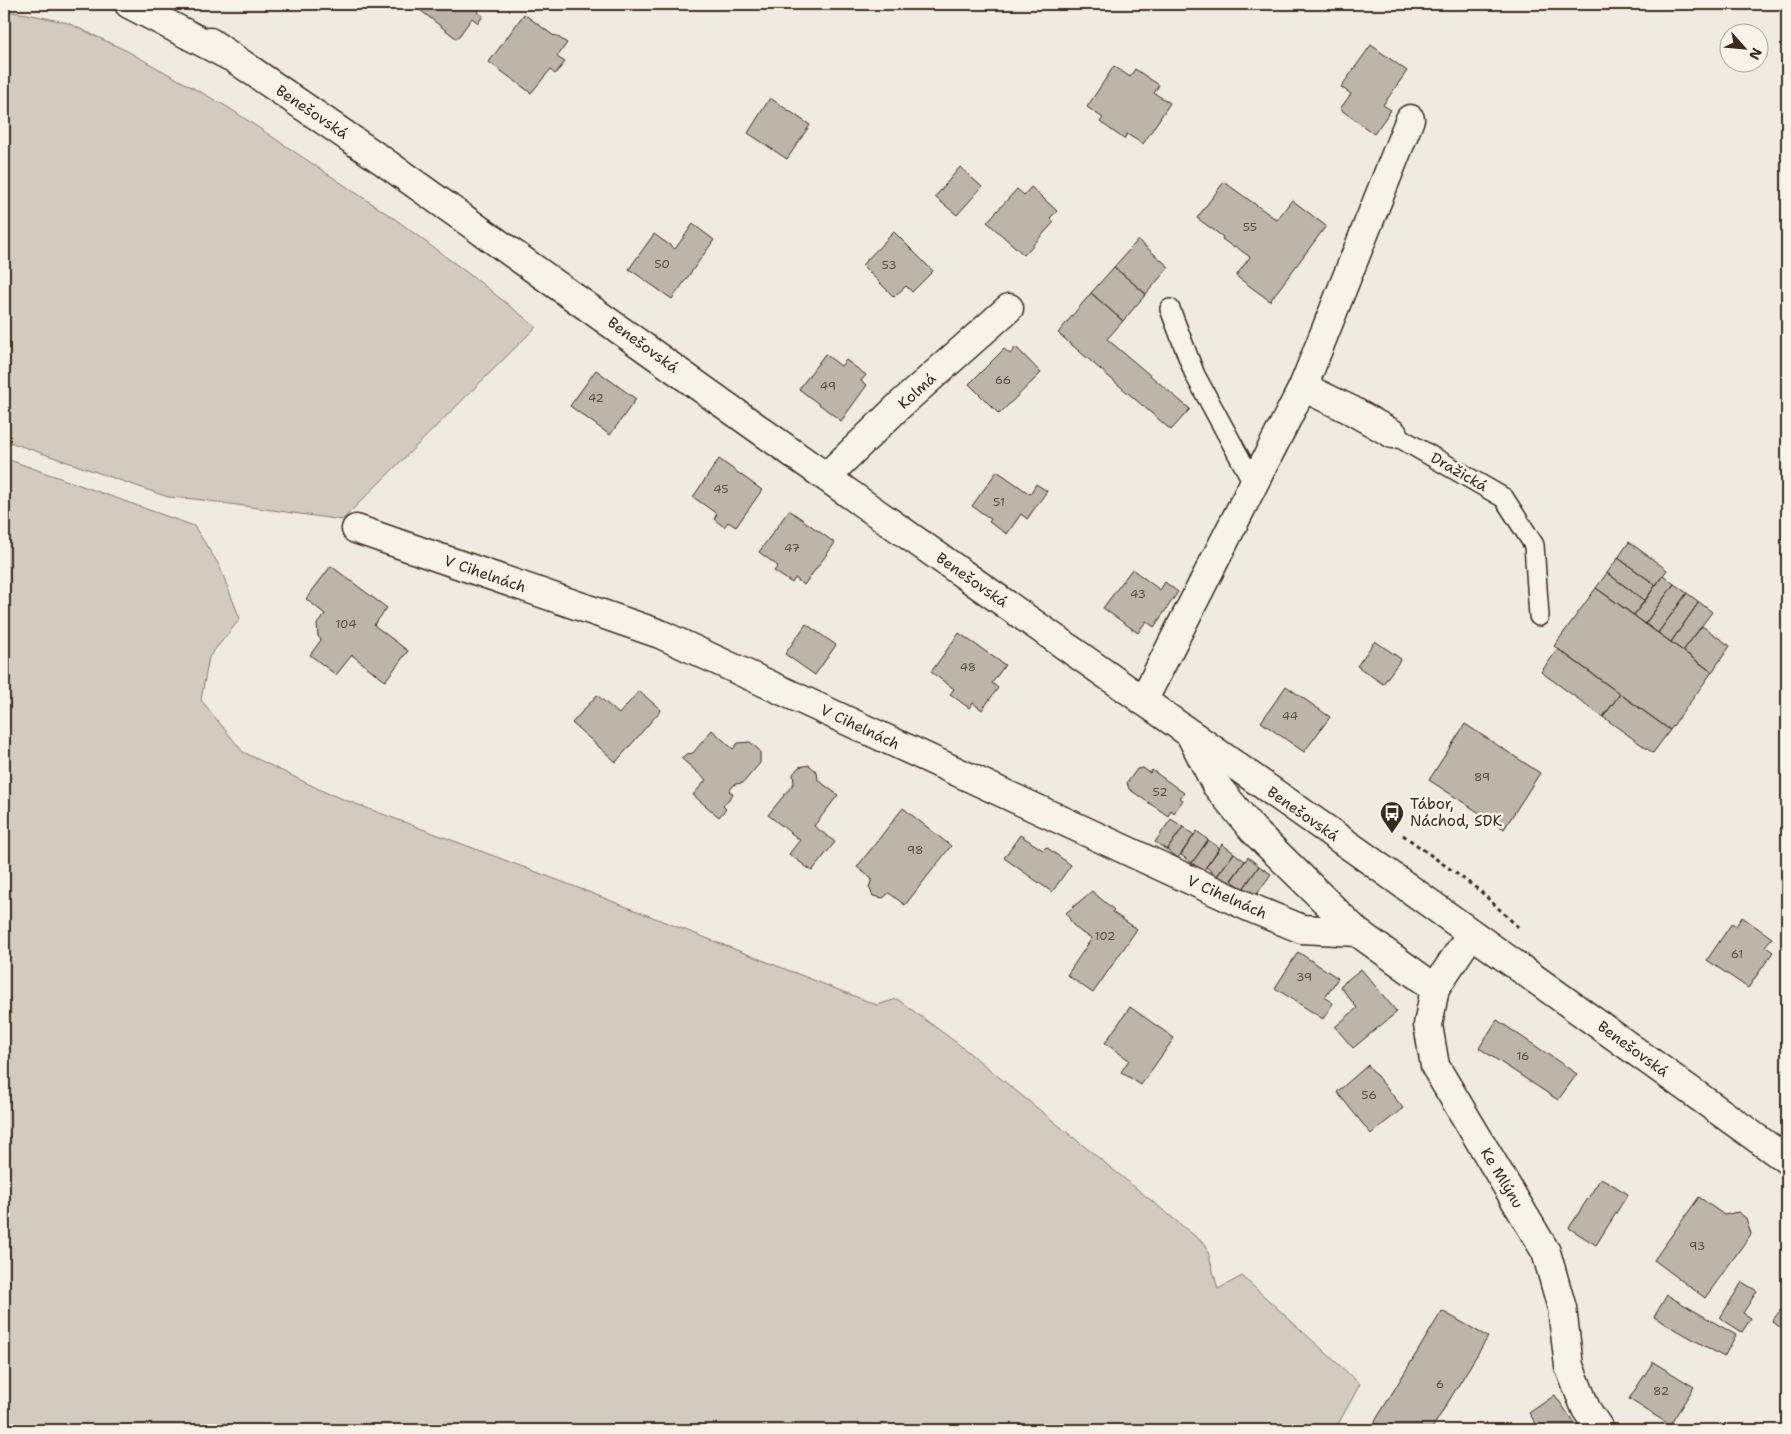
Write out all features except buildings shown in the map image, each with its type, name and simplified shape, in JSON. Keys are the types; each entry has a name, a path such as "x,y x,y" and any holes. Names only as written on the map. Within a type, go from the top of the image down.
{"street":[{"path":"130,4 229,56"},
{"name":"Benešovská","path":"156,4 229,56 384,160 1787,1160"},
{"path":"1143,701 1303,386 1410,119"},
{"name":"Kolmá","path":"826,476 900,405 1009,308"},
{"name":"Dražická","path":"1303,386 1351,410 1392,434"},
{"name":"V Cihelnách","path":"356,529 660,634 1260,912 1302,928 1357,932"},
{"path":"1190,734 1216,785 1253,830 1357,932 1435,988"},
{"name":"Ke Mlýnu","path":"1471,934 1435,988 1428,1026 1435,1066 1546,1252 1562,1308 1569,1366 1586,1409 1600,1430"}],"lane":[{"path":"1170,309 1195,375 1254,484"},
{"name":"Dražická","path":"1392,434 1504,498 1534,546 1538,616"}],"shaded area":[{"path":"4,11 68,23 127,51 229,108 395,219 536,327 342,520 195,499 168,497 4,440"},
{"path":"4,458 194,526 219,565 240,619 209,657 201,700 243,752 327,793 568,884 877,1005 897,999 957,1043 1206,1245 1218,1289 1242,1276 1360,1384 1335,1430 4,1430"}],"place":[{"name":"Tábor, Náchod, SDK","path":"1392,834"}]}
